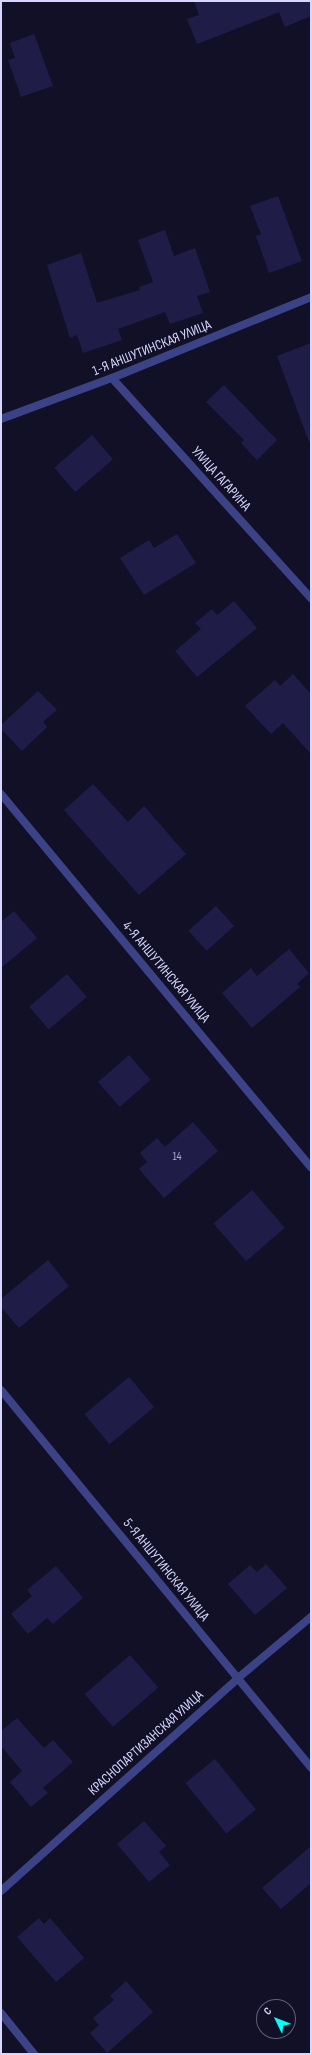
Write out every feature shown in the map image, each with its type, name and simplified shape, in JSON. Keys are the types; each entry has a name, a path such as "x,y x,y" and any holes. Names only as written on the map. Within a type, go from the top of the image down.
{"street":[{"name":"1-Я АНШУТИНСКАЯ УЛИЦА","path":"1,419 112,378 311,298"},
{"name":"УЛИЦА ГАГАРИНА","path":"112,378 311,598"},
{"name":"4-Я АНШУТИНСКАЯ УЛИЦА","path":"1,794 311,1166"},
{"name":"5-Я АНШУТИНСКАЯ УЛИЦА","path":"1,1390 311,1768"},
{"name":"КРАСНОПАРТИЗАНСКАЯ УЛИЦА","path":"1,1892 238,1678 311,1617"},
{"path":"1,2013 34,2054"}],"building":[{"path":"194,1 311,1 311,16 285,27 279,12 197,44 187,19 199,15"},
{"path":"34,34 53,86 21,97 8,60 15,58 10,43"},
{"path":"278,196 302,261 269,273 256,236 261,234 250,206"},
{"path":"165,230 174,256 195,248 210,292 197,296 203,313 170,324 165,312 118,329 122,340 83,353 77,335 70,338 47,265 81,253 97,303 140,290 139,287 153,282 138,240"},
{"path":"311,343 311,441 309,442 277,356"},
{"path":"224,385 277,440 257,460 241,443 244,440 206,402"},
{"path":"92,435 113,459 75,492 54,468"},
{"path":"177,534 196,563 144,595 120,558 149,540 154,548"},
{"path":"234,601 257,628 197,677 175,651 201,629 195,623 212,609 217,615"},
{"path":"293,674 311,694 311,754 283,723 271,734 245,706 275,680 280,686"},
{"path":"38,691 57,710 43,722 47,727 22,751 1,729 1,725"},
{"path":"93,784 128,822 144,806 186,854 139,895 64,810"},
{"path":"216,906 234,926 207,951 189,931"},
{"path":"14,911 37,938 1,968 1,922"},
{"path":"289,949 309,973 297,984 300,987 252,1028 222,993 251,968 257,976"},
{"path":"67,974 87,997 49,1029 29,1007"},
{"path":"129,1055 151,1080 120,1107 98,1082"},
{"path":"193,1122 218,1151 164,1198 139,1169 147,1162 140,1153 157,1138 165,1147"},
{"path":"252,1190 285,1228 246,1261 214,1223"},
{"path":"48,1260 69,1286 19,1328 1,1307 1,1299"},
{"path":"129,1377 154,1407 110,1444 85,1414"},
{"path":"266,1564 287,1588 255,1615 228,1584 250,1565 257,1572"},
{"path":"56,1566 83,1598 53,1624 47,1618 28,1634 11,1614 32,1596 27,1590"},
{"path":"130,1655 158,1687 113,1727 85,1694"},
{"path":"17,1718 44,1748 53,1740 73,1762 43,1788 48,1793 31,1807 10,1782 22,1771 1,1746 1,1731"},
{"path":"215,1759 256,1810 226,1833 185,1783"},
{"path":"144,1821 166,1846 159,1852 170,1865 149,1882 117,1844"},
{"path":"311,1846 311,1883 281,1909 262,1888"},
{"path":"39,1918 44,1924 50,1918 84,1958 56,1982 17,1937"},
{"path":"126,1981 153,2012 107,2053 90,2033 99,2025 93,2018 114,2000 110,1996"}]}
